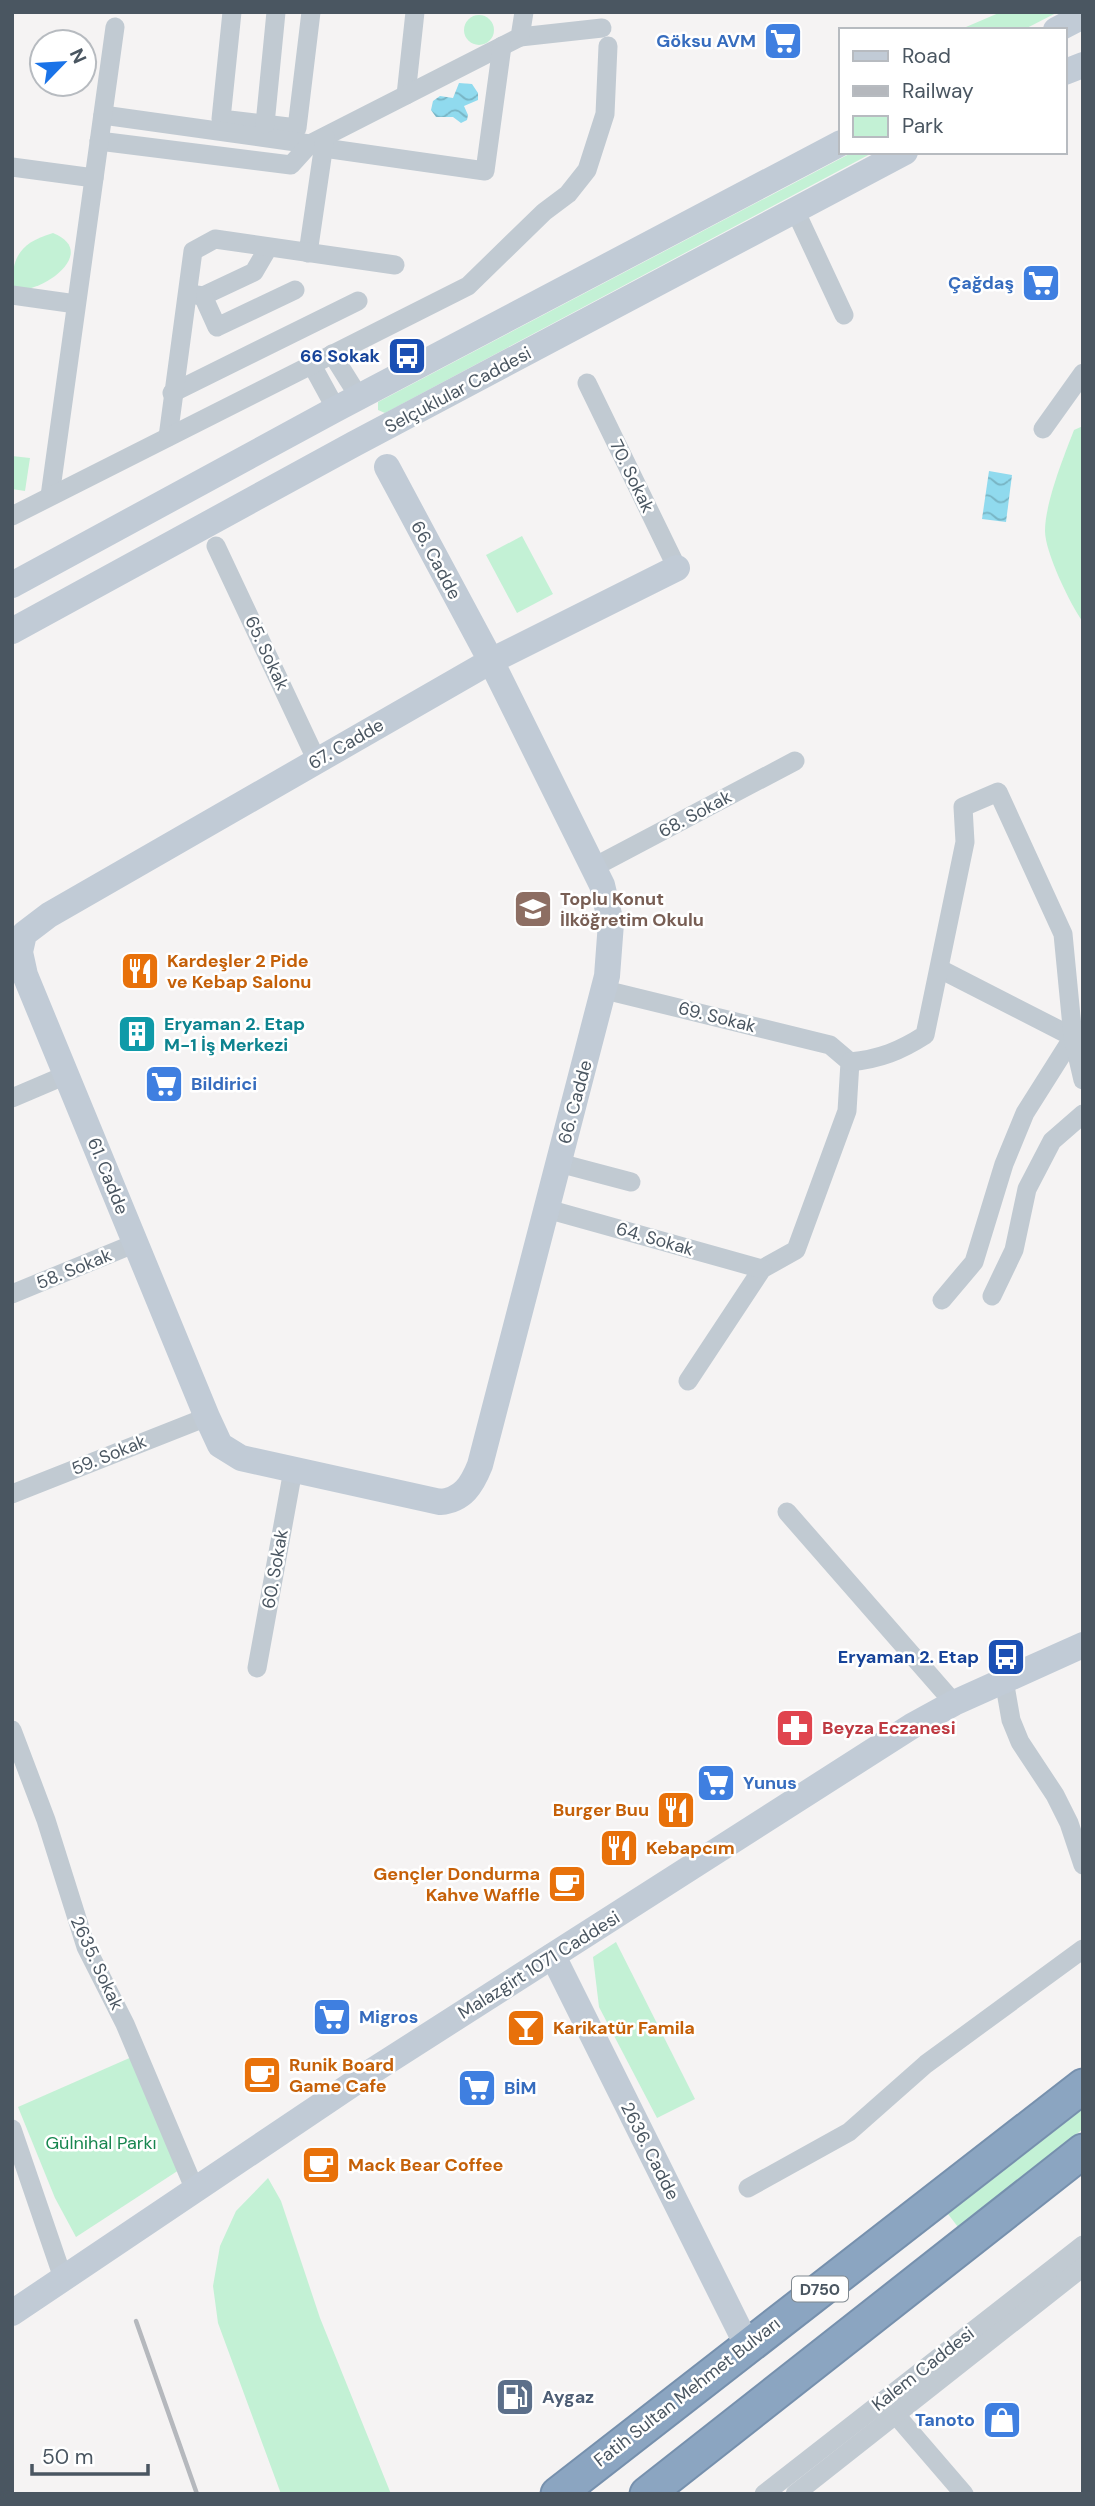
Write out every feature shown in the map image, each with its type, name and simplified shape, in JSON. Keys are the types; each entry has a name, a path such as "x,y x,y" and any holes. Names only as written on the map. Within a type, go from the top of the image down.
{"highway":[{"name":"Fatih Sultan Mehmet Bulvarı","path":"558,2494 1083,2086"},
{"path":"647,2494 1083,2151"}],"street":[{"path":"232,12 221,119 297,128 311,12"},
{"path":"265,124 276,12"},
{"path":"406,95 415,12"},
{"path":"103,115 320,143 485,171 511,42 524,12"},
{"path":"1060,28 1083,16"},
{"path":"50,496 115,27"},
{"path":"12,516 468,286 544,212 568,194 587,170 605,114 605,37 511,42 406,95 320,143 291,165 99,141"},
{"path":"309,253 320,143"},
{"path":"12,585 347,403 839,144"},
{"name":"Selçuklular Caddesi","path":"14,627 901,154"},
{"path":"12,167 94,178"},
{"path":"795,210 844,315"},
{"path":"167,437 172,393 195,295 194,251 202,244 215,239 395,265"},
{"path":"195,295 254,272 268,248"},
{"path":"195,295 218,327 295,290"},
{"path":"12,295 76,304"},
{"path":"172,393 358,301"},
{"path":"332,354 347,403 354,444"},
{"path":"312,365 347,403"},
{"path":"1043,429 1083,373"},
{"name":"70. Sokak","path":"587,383 677,568"},
{"name":"66. Cadde","path":"206,1417 217,1440 229,1453 440,1502 450,1501 468,1489 480,1465 605,990 611,923 607,898 594,867 491,661 387,467 380,431 373,413 347,403"},
{"name":"66. Cadde","path":"354,444 387,467"},
{"name":"65. Sokak","path":"216,546 317,761"},
{"path":"12,566 56,561"},
{"name":"67. Cadde","path":"18,932 491,661 677,568"},
{"name":"68. Sokak","path":"594,867 795,761"},
{"path":"688,1381 762,1269 796,1250 847,1111 850,1062 874,1060 902,1051 925,1035 965,842 963,807 999,792 1063,934 1073,1037 1083,1080"},
{"name":"61. Cadde","path":"18,932 23,969 206,1417"},
{"path":"940,969 1073,1037"},
{"name":"69. Sokak","path":"605,990 830,1045 850,1062"},
{"path":"942,1300 974,1262 1004,1164 1025,1113 1073,1037"},
{"path":"12,1098 66,1075"},
{"path":"992,1296 1014,1250 1027,1189 1052,1141 1083,1114"},
{"path":"559,1163 631,1182"},
{"name":"64. Sokak","path":"547,1209 762,1269"},
{"name":"58. Sokak","path":"12,1294 136,1243"},
{"name":"59. Sokak","path":"12,1494 206,1417"},
{"name":"60. Sokak","path":"257,1668 293,1469"},
{"path":"787,1512 954,1703"},
{"name":"Malazgirt 1071 Caddesi","path":"12,2313 363,2077 912,1726 954,1703 1083,1645"},
{"path":"1004,1680 1011,1720 1020,1742 1055,1795 1069,1823 1083,1865"},
{"name":"2635. Sokak","path":"12,1730 47,1820 86,1947 125,2024 195,2190"},
{"path":"748,2188 849,2133 926,2064 1083,1950"},
{"name":"2636. Cadde","path":"553,1956 747,2345"},
{"path":"14,2141 64,2278"},
{"name":"Kalem Caddesi","path":"764,2494 1083,2245"},
{"name":"Kalem Caddesi","path":"795,2494 1083,2267"},
{"path":"897,2415 964,2494"}],"green space":[{"path":"1001,12 1058,12 1027,28 964,28"},
{"path":"479,15 490,19 494,30 490,41 479,45 468,41 464,30 468,19"},
{"path":"849,154 870,154 385,413 378,410 378,402"},
{"path":"53,233 66,241 71,251 68,262 49,280 23,290 12,289 14,268 20,252 33,241"},
{"path":"1083,426 1083,622 1059,578 1049,552 1045,531 1048,507 1060,466 1074,430"},
{"path":"12,456 30,458 25,491 12,489"},
{"path":"522,536 553,594 517,613 486,555"},
{"path":"616,1942 695,2099 657,2118 599,2007 593,1957"},
{"name":"Gülnihal Parkı","path":"134,2056 179,2170 76,2237 55,2198 18,2107"},
{"path":"1083,2109 1083,2129 958,2227 948,2214"},
{"path":"268,2178 281,2201 320,2318 391,2494 281,2494 218,2323 213,2286 220,2246 236,2211"}],"water":[{"path":"459,83 472,84 478,93 478,100 464,106 467,120 461,123 453,117 436,117 431,110 433,101 440,96 453,98"},
{"path":"989,471 1012,475 1006,522 982,519"}],"railway":[{"path":"136,2321 197,2494"}],"place":[{"name":"Göksu AVM","path":"783,41"},
{"name":"Çağdaş","path":"1041,283"},
{"name":"66 Sokak","path":"407,356"},
{"name":"Toplu Konut İlköğretim Okulu","path":"533,909"},
{"name":"Kardeşler 2 Pide ve Kebap Salonu","path":"140,971"},
{"name":"Eryaman 2. Etap M-1 İş Merkezi","path":"137,1034"},
{"name":"Bildirici","path":"164,1084"},
{"name":"Eryaman 2. Etap","path":"1006,1657"},
{"name":"Beyza Eczanesi","path":"795,1728"},
{"name":"Yunus","path":"716,1783"},
{"name":"Burger Buu","path":"676,1810"},
{"name":"Kebapcım","path":"619,1848"},
{"name":"Gençler Dondurma Kahve Waffle","path":"567,1884"},
{"name":"Migros","path":"332,2017"},
{"name":"Karikatür Famila","path":"526,2028"},
{"name":"Runik Board Game Cafe","path":"262,2075"},
{"name":"BİM","path":"477,2088"},
{"name":"Mack Bear Coffee","path":"321,2165"},
{"name":"Aygaz","path":"515,2397"},
{"name":"Tanoto","path":"1002,2420"}]}
